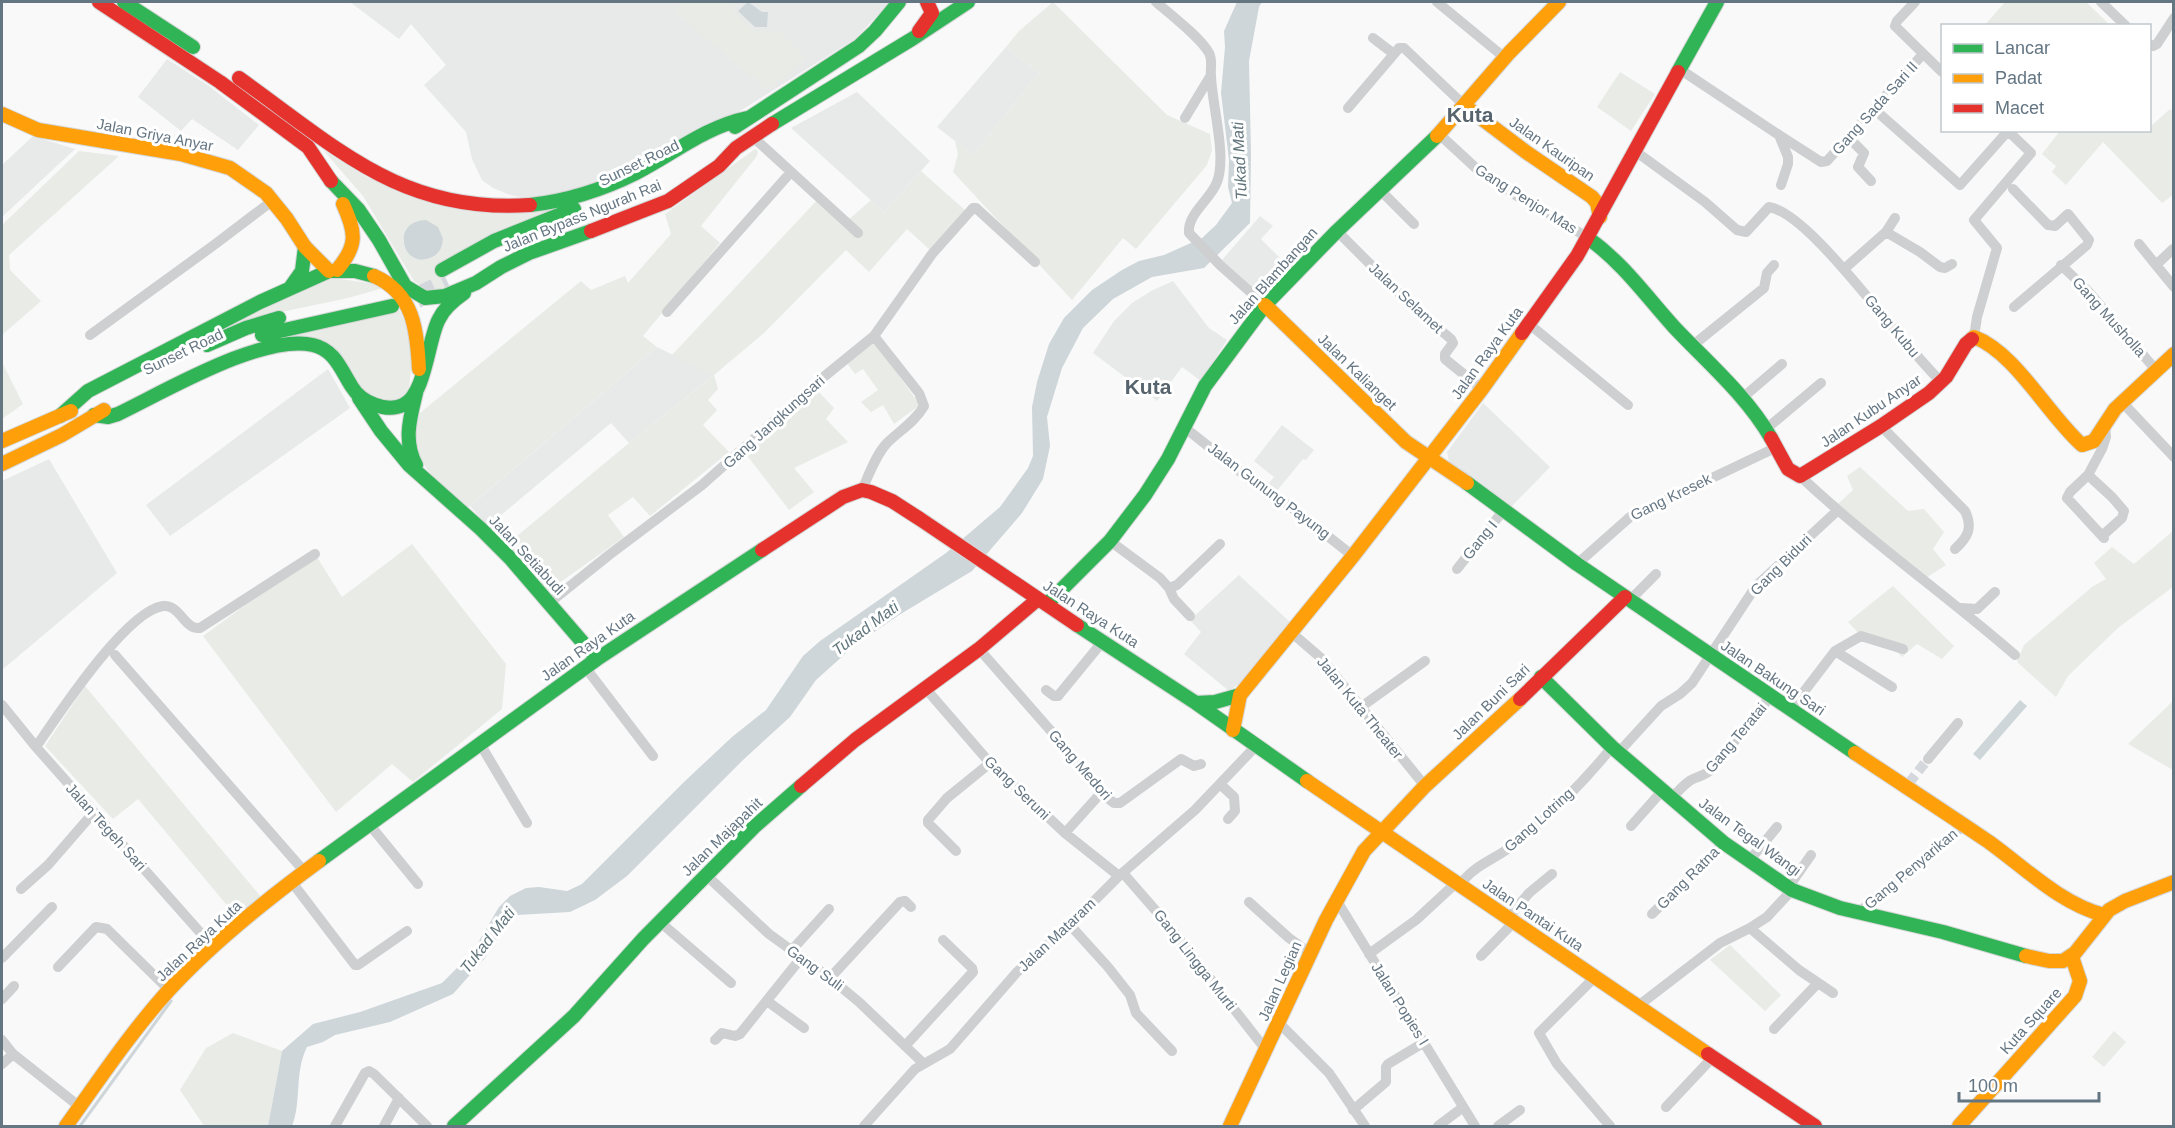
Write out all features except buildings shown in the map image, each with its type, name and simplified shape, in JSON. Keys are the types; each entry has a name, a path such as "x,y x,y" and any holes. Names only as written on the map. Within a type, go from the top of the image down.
{"main road":[{"name":"Jalan Bypass Ngurah Rai","path":"99,2 220,82 308,147 330,179 358,210 379,240 400,279 411,291 425,298 445,296 476,283 529,253 626,219 668,201 719,166 736,148 848,75 912,39 968,2"},
{"path":"124,2 203,54"},
{"name":"Jalan Bypass Ngurah Rai","path":"222,67 315,134 387,180 433,197 476,206 515,208 558,201 600,188 648,168 725,123 747,118 845,57 867,39 898,2"},
{"path":"888,14 909,2"},
{"path":"912,39 931,17 932,9 927,2"},
{"name":"Jalan Blambangan","path":"1043,602 1110,541 1145,495 1168,459 1214,372 1265,305 1337,231 1439,134 1505,58 1559,2"},
{"name":"Jalan Raya Kuta","path":"66,1126 132,1035 169,990 213,947 291,881 479,742 591,663 843,497 862,490 892,501 1233,730 1240,695 1353,556 1482,389 1588,238 1717,2"},
{"name":"Jalan Kauripan","path":"1465,106 1526,152 1592,197 1597,203 1600,217"},
{"name":"Jalan Griya Anyar","path":"2,114 38,130 165,151 230,168 246,178 272,201 294,228 304,248 333,270"},
{"name":"Sunset Road","path":"736,148 703,162 659,189 618,208 532,238 445,277 516,232 605,199 657,176 732,130 747,118"},
{"path":"60,416 87,391 290,289 333,270 352,248 355,234 352,223 330,179"},
{"name":"Jalan Kauripan","path":"1592,197 1612,196"},
{"path":"1588,238 1609,252 1624,267 1766,429 1787,468 1800,476"},
{"path":"290,289 302,271 304,248"},
{"path":"333,270 356,271 376,277 393,287 405,302 414,318 416,328 418,386"},
{"path":"354,390 374,405 390,408 404,405 418,386 428,361 440,316 458,297 476,283"},
{"name":"Sunset Road","path":"2,441 246,328 390,300 238,343 2,464"},
{"name":"Jalan Kalianget","path":"1265,305 1390,428 1406,442 1430,457"},
{"path":"1974,337 1984,339 2001,354 2062,427 2082,445 2094,441 2121,401 2174,354"},
{"name":"Jalan Kubu Anyar","path":"1800,476 1881,426 1941,382 1953,368 1966,344 1974,337"},
{"name":"Jalan Setiabudi","path":"94,415 108,417 118,414 225,363 266,348 288,344 312,345 329,354 341,367 354,390 409,465 510,558 549,603 591,663"},
{"name":"Jalan Setiabudi","path":"418,386 408,445 414,461 427,480"},
{"name":"Jalan Bakung Sari","path":"1430,457 1577,564 1770,697 1907,785 2076,904 2093,913 2104,915"},
{"name":"Jalan Buni Sari","path":"1364,851 1425,786 1628,599"},
{"name":"Jalan Majapahit","path":"454,1126 574,1016 660,922 754,827 833,758 1043,602"},
{"name":"Jalan Tegal Wangi","path":"1541,677 1615,750 1666,795 1724,843 1790,889 1840,908 2023,955 2049,960 2067,959"},
{"path":"1196,703 1215,702 1240,695"},
{"name":"Jalan Pantai Kuta","path":"1233,730 1356,816 1815,1126"},
{"path":"1356,816 1362,829 1364,851"},
{"name":"Jalan Legian","path":"1230,1126 1310,953 1364,851"},
{"path":"2067,959 2104,915 2125,901 2174,882"},
{"name":"Kuta Square","path":"1950,1126 2080,989 2081,979 2067,959"},
{"name":"Kuta Square","path":"1959,1126 2014,1058"}],"street":[{"path":"1156,2 1208,51 1211,59 1220,155 1217,181 1190,223 1190,237 1265,305"},
{"path":"1437,2 1505,58"},
{"name":"Gang Sada Sari II","path":"1915,2 1895,26 1941,71"},
{"path":"2101,2 2124,24"},
{"path":"2151,45 2157,44 2174,18"},
{"path":"1373,38 1394,54"},
{"path":"1348,108 1399,48 1404,48 1465,106"},
{"name":"Gang Sada Sari II","path":"1779,135 1821,162 1827,161 1923,54"},
{"path":"1681,70 1779,135 1788,158 1781,185"},
{"path":"1185,118 1211,75"},
{"path":"1874,109 1960,185 2006,132"},
{"path":"1974,337 1977,317 1997,248 1974,220 2031,153 2008,132"},
{"name":"Gang Penjor Mas","path":"1439,134 1478,170 1532,206 1542,209 1588,238"},
{"path":"753,137 858,233"},
{"path":"1848,137 1864,153 1858,167 1871,181"},
{"name":"Gang Kubu","path":"1635,151 1742,232 1749,230 1769,207 1776,209 1814,237 1941,382"},
{"path":"667,312 791,172"},
{"path":"2013,189 2044,223 2055,226 2068,214 2088,237 2087,245 2014,307"},
{"path":"1381,191 1414,224"},
{"path":"90,335 272,201"},
{"name":"Gang Jangkungsari","path":"549,603 695,491 826,375 874,336 932,254 973,208 976,208 1035,262"},
{"path":"1845,270 1886,232 1895,218"},
{"name":"Jalan Selamet","path":"1337,231 1412,306 1450,339 1453,343 1445,354 1445,359 1482,389"},
{"path":"1886,232 1940,267 1945,268 1952,264"},
{"path":"2139,244 2174,287"},
{"path":"2156,265 2173,249"},
{"path":"1692,346 1764,288 1767,273 1774,265"},
{"name":"Gang Musholla","path":"2061,265 2087,290 2156,370"},
{"path":"1529,324 1628,405"},
{"path":"862,490 881,451 924,406 919,393 874,336"},
{"path":"1741,399 1782,364"},
{"path":"1766,429 1821,383"},
{"path":"2121,401 2174,458"},
{"path":"2088,476 2124,511 2122,518 2103,537 2067,498 2070,492 2088,476 2105,441 2106,423"},
{"path":"1881,426 1965,511 1970,527 1969,534 1955,549"},
{"name":"Jalan Gunung Payung","path":"1184,427 1257,485 1287,504 1353,556"},
{"name":"Gang Kresek","path":"1577,564 1630,517 1777,447"},
{"path":"1800,476 1838,510 2016,655"},
{"name":"Gang Biduri","path":"1615,750 1661,706 1692,683 1756,586 1838,510"},
{"name":"Gang I","path":"1457,569 1503,511"},
{"path":"1110,541 1160,578 1169,588 1174,599 1190,616"},
{"path":"1169,588 1177,585 1220,544"},
{"path":"36,747 93,667 142,615 156,608 168,606 192,627 200,628 315,554"},
{"path":"1628,599 1656,574"},
{"path":"1961,608 1977,609 1995,592"},
{"name":"Jalan Kuta Theater","path":"1292,633 1321,658 1425,786"},
{"path":"1790,710 1835,651 1861,636 1903,649"},
{"path":"1046,690 1053,696 1058,696 1103,641"},
{"name":"Gang Medori","path":"979,649 1065,747 1101,793 1114,803 1118,804 1180,759 1194,766 1201,764"},
{"path":"1835,651 1892,687"},
{"path":"115,655 304,871"},
{"path":"1361,707 1425,661"},
{"path":"591,663 653,756"},
{"name":"Gang Seruni","path":"926,689 990,763 1065,833 1121,875"},
{"name":"Gang Teratai","path":"1631,826 1666,795 1693,779 1705,776 1770,697"},
{"name":"Jalan Tegeh Sari","path":"2,706 213,947"},
{"path":"1928,759 1958,723"},
{"path":"479,742 527,823"},
{"name":"Jalan Mataram","path":"864,1126 923,1063 950,1049 1017,972 1195,810 1256,746"},
{"name":"Gang Lotring","path":"1369,954 1416,920 1471,871 1522,838 1615,750"},
{"path":"956,851 928,823 928,820 948,798 990,763"},
{"path":"1221,785 1234,797 1235,811 1228,819"},
{"path":"1065,833 1101,793"},
{"path":"21,889 48,865 94,812"},
{"path":"369,824 418,884"},
{"name":"Gang Penyarikan","path":"1860,912 1963,826"},
{"path":"1749,861 1777,827"},
{"name":"Gang Ratna","path":"1652,914 1724,843"},
{"path":"1638,1006 1720,944 1750,928 1773,912 1811,855"},
{"path":"1481,956 1511,920 1529,892 1552,874"},
{"name":"Gang Suli","path":"706,875 791,951 830,978 871,1013 923,1063"},
{"name":"Gang Lingga Murti","path":"1121,875 1170,927 1266,1050"},
{"path":"291,881 355,965 407,931"},
{"path":"830,978 900,902 905,901 912,907"},
{"name":"Jalan Popies I","path":"1336,901 1475,1126"},
{"path":"1249,902 1289,938 1310,953"},
{"path":"2,958 52,907"},
{"path":"791,951 829,909"},
{"path":"660,922 731,983"},
{"path":"1070,926 1130,995 1136,1013 1172,1051"},
{"path":"58,967 96,927 101,927 107,929 169,990"},
{"path":"1750,928 1817,984 1833,993"},
{"path":"905,1046 973,972 972,968 943,940"},
{"path":"715,1040 722,1033 735,1036 740,1034 801,958"},
{"path":"1595,977 1539,1033 1557,1064 1610,1126"},
{"path":"1774,1029 1817,984"},
{"path":"2,999 14,986"},
{"path":"767,1001 804,1028"},
{"path":"1279,1023 1323,1065 1365,1126"},
{"path":"2,1040 13,1054 80,1107"},
{"path":"1353,1110 1386,1082 1386,1067 1389,1064 1424,1043"},
{"path":"2,1064 13,1054"},
{"path":"1666,1107 1713,1057"},
{"path":"335,1126 367,1072 373,1073 427,1126"},
{"path":"384,1126 399,1098"},
{"path":"1438,1126 1462,1108"},
{"path":"1498,1126 1520,1110"}],"shaded area":[{"path":"350,2 890,2 856,38 737,113 580,191 530,199 510,195 493,188 482,180 472,159 466,132 424,85 446,65 411,24 399,39"},
{"path":"682,2 737,2 732,9 754,31 779,31 806,58 767,91 753,76 751,77 674,11"},
{"path":"1053,2 1167,115 1210,134 1212,150 1207,165 1136,249 1123,238 1072,300 953,172 958,154 955,141 973,155 1039,73 1006,47 1019,31"},
{"path":"2005,2 2086,2 2109,24 1986,24"},
{"path":"1006,47 1039,73 973,155 937,127"},
{"path":"167,59 209,86 259,125 238,150 192,119 181,131 138,97"},
{"path":"1620,72 1655,94 1631,131 1597,107"},
{"path":"857,92 930,161 884,212 791,128"},
{"path":"2170,109 2174,113 2173,195 2162,203 2103,142 2066,185 2052,172 2056,166 2042,154 2059,132 2151,132 2151,126"},
{"path":"33,136 75,149 2,217 2,165"},
{"path":"755,149 758,151 757,156 701,226 720,243 643,336 657,347 465,510 434,478 420,456 416,443 416,429 420,413 581,281 591,290 625,276 628,283 671,234 665,214"},
{"path":"323,150 368,178 550,211 438,267 449,291 433,293 414,281 363,196","holes":["423,220 426,220 443,239 439,251 432,258 416,257 404,245 404,236 409,227"]},
{"path":"79,151 119,156 9,255 10,270 41,301 2,335 2,225"},
{"path":"921,171 966,211 930,250 907,229 869,272 846,250 764,333 714,375 718,389 708,400 717,410 703,425 729,452 650,516 633,497 608,515 624,537 545,593 505,546 713,376 672,355 820,197 847,221 871,200 884,212"},
{"path":"1260,216 1273,226 1261,239 1291,269 1264,298 1222,260"},
{"path":"327,277 388,286 414,342 408,397 376,402 297,334 396,312 387,287 348,298 267,315 218,332"},
{"path":"1173,281 1209,328 1227,340 1201,381 1182,367 1157,401 1093,353 1114,321 1132,303"},
{"path":"873,340 920,405 894,424 883,405 871,412 861,402 878,390 863,369 855,374 846,362"},
{"path":"657,347 714,375 629,443 611,423 488,526 470,506"},
{"path":"2,362 23,404 2,419"},
{"path":"328,369 350,408 170,536 146,505"},
{"path":"818,391 834,408 826,419 848,442 794,468 814,492 789,510 746,454"},
{"path":"1483,403 1550,467 1510,508 1449,462 1447,452"},
{"path":"1282,425 1314,450 1306,460 1303,459 1276,492 1264,489 1274,477 1254,461"},
{"path":"49,459 117,573 2,670 2,481"},
{"path":"1860,467 1908,511 1924,509 1944,532 1933,549 1946,565 1926,578 1837,505 1853,490 1847,476"},
{"path":"2173,531 2173,587 2119,627 2068,676 2056,697 2017,662 2024,645 2092,587 2106,579 2094,563 2112,547 2134,564"},
{"path":"412,544 506,664 502,709 413,782 392,764 336,812 203,636 315,554 342,597"},
{"path":"1239,575 1290,622 1247,678 1229,691 1184,654 1201,632 1190,620"},
{"path":"1893,586 1954,646 1942,659 1917,644 1902,657 1886,641 1867,642 1848,622"},
{"path":"85,686 261,897 236,916 138,799 113,819 45,746"},
{"path":"2173,701 2174,769 2173,770 2128,744"},
{"path":"1730,945 1781,995 1765,1011 1710,960"},
{"path":"2114,1031 2126,1042 2104,1067 2092,1057"},
{"path":"233,1033 282,1051 268,1126 204,1126 180,1090 206,1048"}],"water":[{"path":"748,2 762,12 768,12 767,27 755,27 738,11"},
{"name":"Tukad Mati","path":"1237,2 1262,2 1259,7 1249,61 1250,223 1204,268 1152,277 1113,299 1083,328 1062,368 1047,417 1050,446 1043,479 1022,513 972,571 899,615 854,646 816,680 790,717 743,760 627,876 595,900 570,912 517,915 506,924 485,958 453,994 390,1022 335,1035 307,1047 301,1067 297,1107 292,1126 268,1126 282,1051 313,1024 360,1012 442,983 472,953 499,907 510,896 526,888 539,887 567,891 582,884 684,782 732,737 766,710 803,656 820,641 946,553 1000,507 1028,468 1033,456 1032,407 1037,382 1049,344 1064,318 1092,290 1122,270 1139,261 1164,255 1202,238 1216,225 1232,203 1228,187 1229,160 1221,93 1224,31"},
{"path":"426,220 438,227 443,239 436,255 420,260 412,257 407,251 404,235 407,228 415,222"},
{"path":"2020,700 2027,706 1980,760 1973,754"}],"waterway":[{"path":"80,1126 171,1001"}],"tunnel":[{"path":"416,298 448,283"},
{"path":"1909,783 1928,759"}],"traffic: fast":[{"path":"124,2 193,47"},
{"path":"735,127 859,46 899,2"},
{"path":"772,124 912,39 968,2"},
{"path":"1678,72 1717,2"},
{"path":"530,205 584,194 611,184 636,173 703,134 747,118"},
{"path":"1047,604 1110,541 1145,495 1168,459 1205,386 1265,305 1337,231 1437,136"},
{"path":"331,181 358,209 405,286 425,298 445,296 476,283 529,253 591,231"},
{"path":"442,270 494,241 574,209"},
{"path":"1588,238 1623,269 1674,327 1726,380 1750,407 1771,438"},
{"path":"290,288 302,271 305,247"},
{"path":"60,416 88,391 260,302 329,271 355,271 374,276"},
{"path":"94,415 108,417 118,414 187,379 241,356 292,344 313,345 327,351 337,362 356,392 374,405 389,408 403,405 417,390 441,315 464,293"},
{"path":"262,335 392,306"},
{"path":"207,345 246,328 279,318"},
{"path":"416,393 409,438 416,465"},
{"path":"359,398 381,431 409,465 510,558 597,659"},
{"path":"1467,483 1577,564 1855,753"},
{"path":"319,861 597,659 762,550"},
{"path":"1077,625 1196,703 1307,781"},
{"path":"1541,677 1612,747 1724,843 1792,890 1840,908 1943,932 2026,956"},
{"path":"1196,703 1215,702 1240,695"},
{"path":"454,1126 574,1016 643,939 754,827 801,786"}],"traffic: slow":[{"path":"1437,136 1509,53 1559,2"},
{"path":"1465,106 1526,152 1592,197 1597,203 1600,217"},
{"path":"2,114 38,130 181,154 230,168 266,193 287,219 305,247 329,271"},
{"path":"337,270 349,253 353,238 343,204"},
{"path":"374,276 398,292 411,315 417,341 419,369"},
{"path":"1265,305 1406,442 1467,483"},
{"path":"1233,730 1240,695 1353,556 1482,389 1522,333"},
{"path":"1972,339 1974,337 1989,345 2003,356 2082,445 2094,441 2115,409 2174,354"},
{"path":"2,464 62,435 104,410"},
{"path":"2,441 71,411"},
{"path":"1230,1126 1326,920 1364,851 1425,786 1520,699"},
{"path":"1855,753 1989,842 2058,894 2088,910 2104,915"},
{"path":"1307,781 1708,1054"},
{"path":"66,1126 116,1056 186,972 241,922 319,861"},
{"path":"2026,956 2049,961 2063,961 2075,953 2109,910 2125,901 2174,882"},
{"path":"1959,1126 2075,996 2080,981 2072,957"}],"traffic: jam":[{"path":"99,2 220,82 308,147 331,181"},
{"path":"919,31 932,13 927,2"},
{"path":"1522,333 1577,256 1678,72"},
{"path":"239,78 340,151 373,171 407,187 444,199 485,205 530,205"},
{"path":"591,231 668,201 719,166 736,148 772,124"},
{"path":"1771,438 1788,469 1800,476 1929,393 1946,377 1966,344 1972,339"},
{"path":"762,550 843,497 862,490 871,492 892,501 920,519 1077,625"},
{"path":"1520,699 1625,597"},
{"path":"801,786 855,740 979,649 1038,599"},
{"path":"1708,1054 1815,1126"}],"district":[{"name":"Kuta","path":"1470,115"},
{"name":"Kuta","path":"1148,387"}]}
